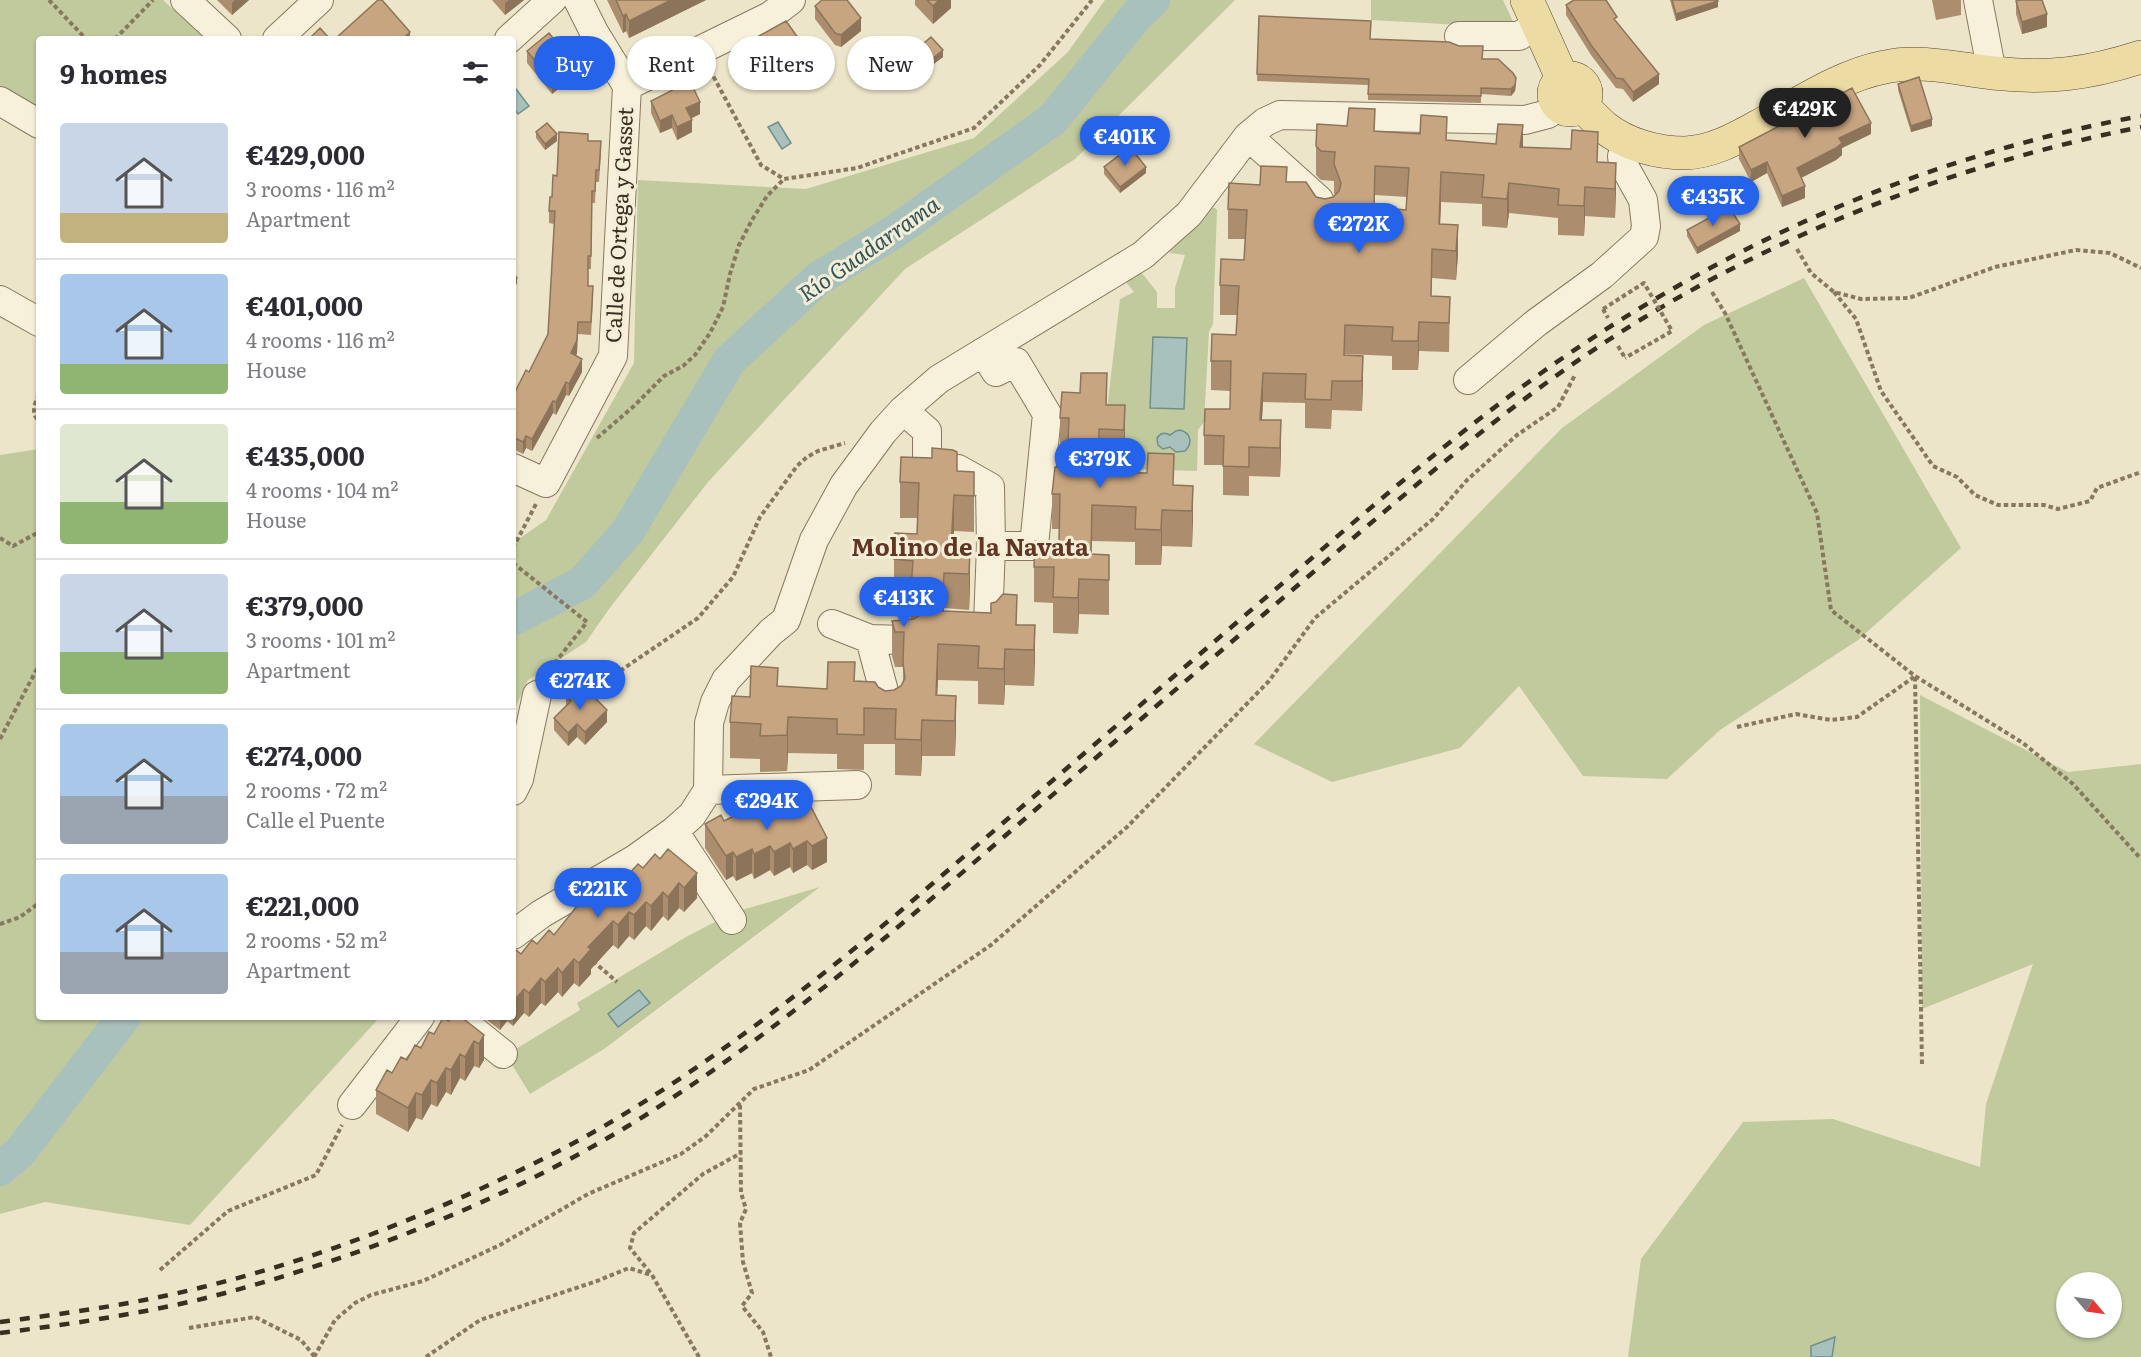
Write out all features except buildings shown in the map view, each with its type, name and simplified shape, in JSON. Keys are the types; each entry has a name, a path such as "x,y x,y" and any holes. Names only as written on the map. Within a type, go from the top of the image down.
{"main road":[{"path":"1532,12 1568,96 1605,128 1629,142 1679,153 1712,148 1847,79 1883,67 1909,64 2040,76 2097,70 2141,57"}],"street":[{"path":"185,0 224,36"},
{"path":"280,36 320,0"},
{"path":"512,36 552,0"},
{"name":"Calle de Ortega y Gasset","path":"552,472 614,356 627,86 594,33 578,0"},
{"path":"716,43 770,16 791,0"},
{"path":"1978,0 1992,73"},
{"path":"1459,36 1520,36 1532,12"},
{"path":"516,933 541,914 635,859 692,815 708,790 709,723 715,702 726,680 771,632 786,620 814,540 844,484 883,432 903,410 939,379 1143,255 1189,214 1248,136 1265,122 1280,115 1525,120 1548,114 1568,96"},
{"path":"0,102 36,122"},
{"path":"1248,136 1319,200 1324,212"},
{"path":"1468,380 1536,323 1602,275 1644,237 1646,226 1643,200 1623,164 1622,156 1629,142"},
{"path":"0,300 36,320"},
{"path":"983,352 996,372 1016,362 1047,414 1034,546 991,546"},
{"path":"903,410 927,431 927,467 958,469 990,487 991,546 988,623"},
{"path":"516,468 552,472"},
{"path":"832,624 870,639 907,640"},
{"path":"870,639 889,710"},
{"path":"516,785 537,694"},
{"path":"708,790 857,785"},
{"path":"674,831 732,920"},
{"path":"352,1105 418,1020"},
{"path":"461,1020 503,1054"}],"path":[{"path":"49,0 83,36"},
{"path":"118,36 153,0"},
{"path":"516,542 552,472 597,438 664,376 683,366 694,355 710,333 723,307 739,245 767,196 784,179 857,168 974,128 1040,65 1092,0"},
{"path":"716,81 761,165 784,179"},
{"path":"1797,249 1811,273 1834,292 1856,319 1881,391 1933,466 1957,477 1975,495 1998,505 2044,506 2058,509 2090,501 2097,488 2141,472"},
{"path":"1834,292 1861,299 1909,298 1995,267 2076,250 2110,253 2141,268"},
{"path":"1608,318 1603,309 1644,283 1672,331 1625,358 1617,346"},
{"path":"1712,292 1725,313 1817,513 1831,610 1915,676 2023,743 2073,784 2141,859"},
{"path":"189,1328 255,1317 301,1340 314,1357 335,1320 355,1303 371,1295 423,1281 500,1245 588,1194 681,1154 706,1136 754,1089 809,1070 992,945 1127,827 1269,681 1315,618 1433,519 1467,480 1517,435 1558,407 1575,375"},
{"path":"36,400 33,406 36,418"},
{"path":"554,664 589,692 698,618 733,577 760,517 797,466 818,451 883,432"},
{"path":"0,538 13,546 36,533"},
{"path":"516,565 587,622 554,664 537,694"},
{"path":"0,739 36,671"},
{"path":"1737,727 1796,714 1831,720 1857,717 1915,676"},
{"path":"1915,676 1922,1064"},
{"path":"0,924 20,917 36,905"},
{"path":"591,960 616,982"},
{"path":"740,1104 741,1192 746,1209 740,1223 743,1262 752,1293 741,1306 763,1332 771,1357"},
{"path":"160,1270 228,1211 316,1175 352,1105"},
{"path":"699,1357 652,1275 630,1248 634,1233 702,1174 741,1153"},
{"path":"426,1357 480,1320 597,1281 628,1268 652,1275"}],"green space":[{"path":"0,0 163,0 202,36 36,36 36,110 0,87"},
{"path":"1105,0 1235,0 1075,159 905,269 708,482 586,642 528,680 516,706 516,541 546,520 634,363 638,180 806,189 974,138 1068,52"},
{"path":"1371,0 1503,0 1516,28 1371,20"},
{"path":"1211,208 1217,210 1213,324 1209,332 1204,422 1198,430 1197,471 1124,469 1125,441 1107,409 1120,299 1134,292 1125,281 1141,272 1157,292 1157,308 1175,308 1175,288 1185,255 1169,253"},
{"path":"1804,278 1961,548 1858,640 1720,730 1667,779 1583,776 1519,686 1460,748 1332,782 1254,744 1562,428 1704,325"},
{"path":"36,449 36,1020 377,1020 190,1225 45,1202 0,1214 0,455"},
{"path":"1920,695 2068,772 2141,764 2141,1357 1628,1357 1641,1259 1743,1122 1833,1119 1980,1167 1986,1104 2033,964 1922,1009"},
{"path":"820,887 604,1049 530,1094 506,1055 580,1010 577,1003 686,937 732,913"}],"water":[{"path":"516,89 529,106 518,114 516,111"},
{"path":"778,122 791,143 782,149 768,127"},
{"path":"1153,337 1187,338 1184,409 1150,408"},
{"path":"1180,430 1187,433 1190,439 1185,451 1176,452 1170,447 1163,449 1158,445 1157,438 1160,435 1164,433 1170,435"},
{"path":"639,990 650,1003 618,1027 608,1014"},
{"path":"1835,1337 1832,1357 1811,1357 1811,1346"}],"waterway":[{"name":"Río Guadarrama","path":"516,617 582,583 628,531 729,361 819,278 894,232 1053,119 1136,16 1153,0"},
{"name":"Río Guadarrama","path":"0,1169 20,1152 122,1020"}],"railway":[{"path":"0,1322 153,1298 274,1268 343,1245 445,1205 586,1136 693,1070 830,968 897,914 1430,459 1537,376 1606,329 1750,248 1825,213 1902,182 1980,155 2060,133 2141,116"},
{"path":"0,1333 158,1309 264,1282 372,1247 425,1226 530,1180 580,1154 678,1094 823,988 915,913 1408,492 1525,398 1607,341 1708,281 1827,224 1888,200 2012,158 2141,127"}],"district":[{"name":"Molino de la Navata","path":"970,548"}]}
